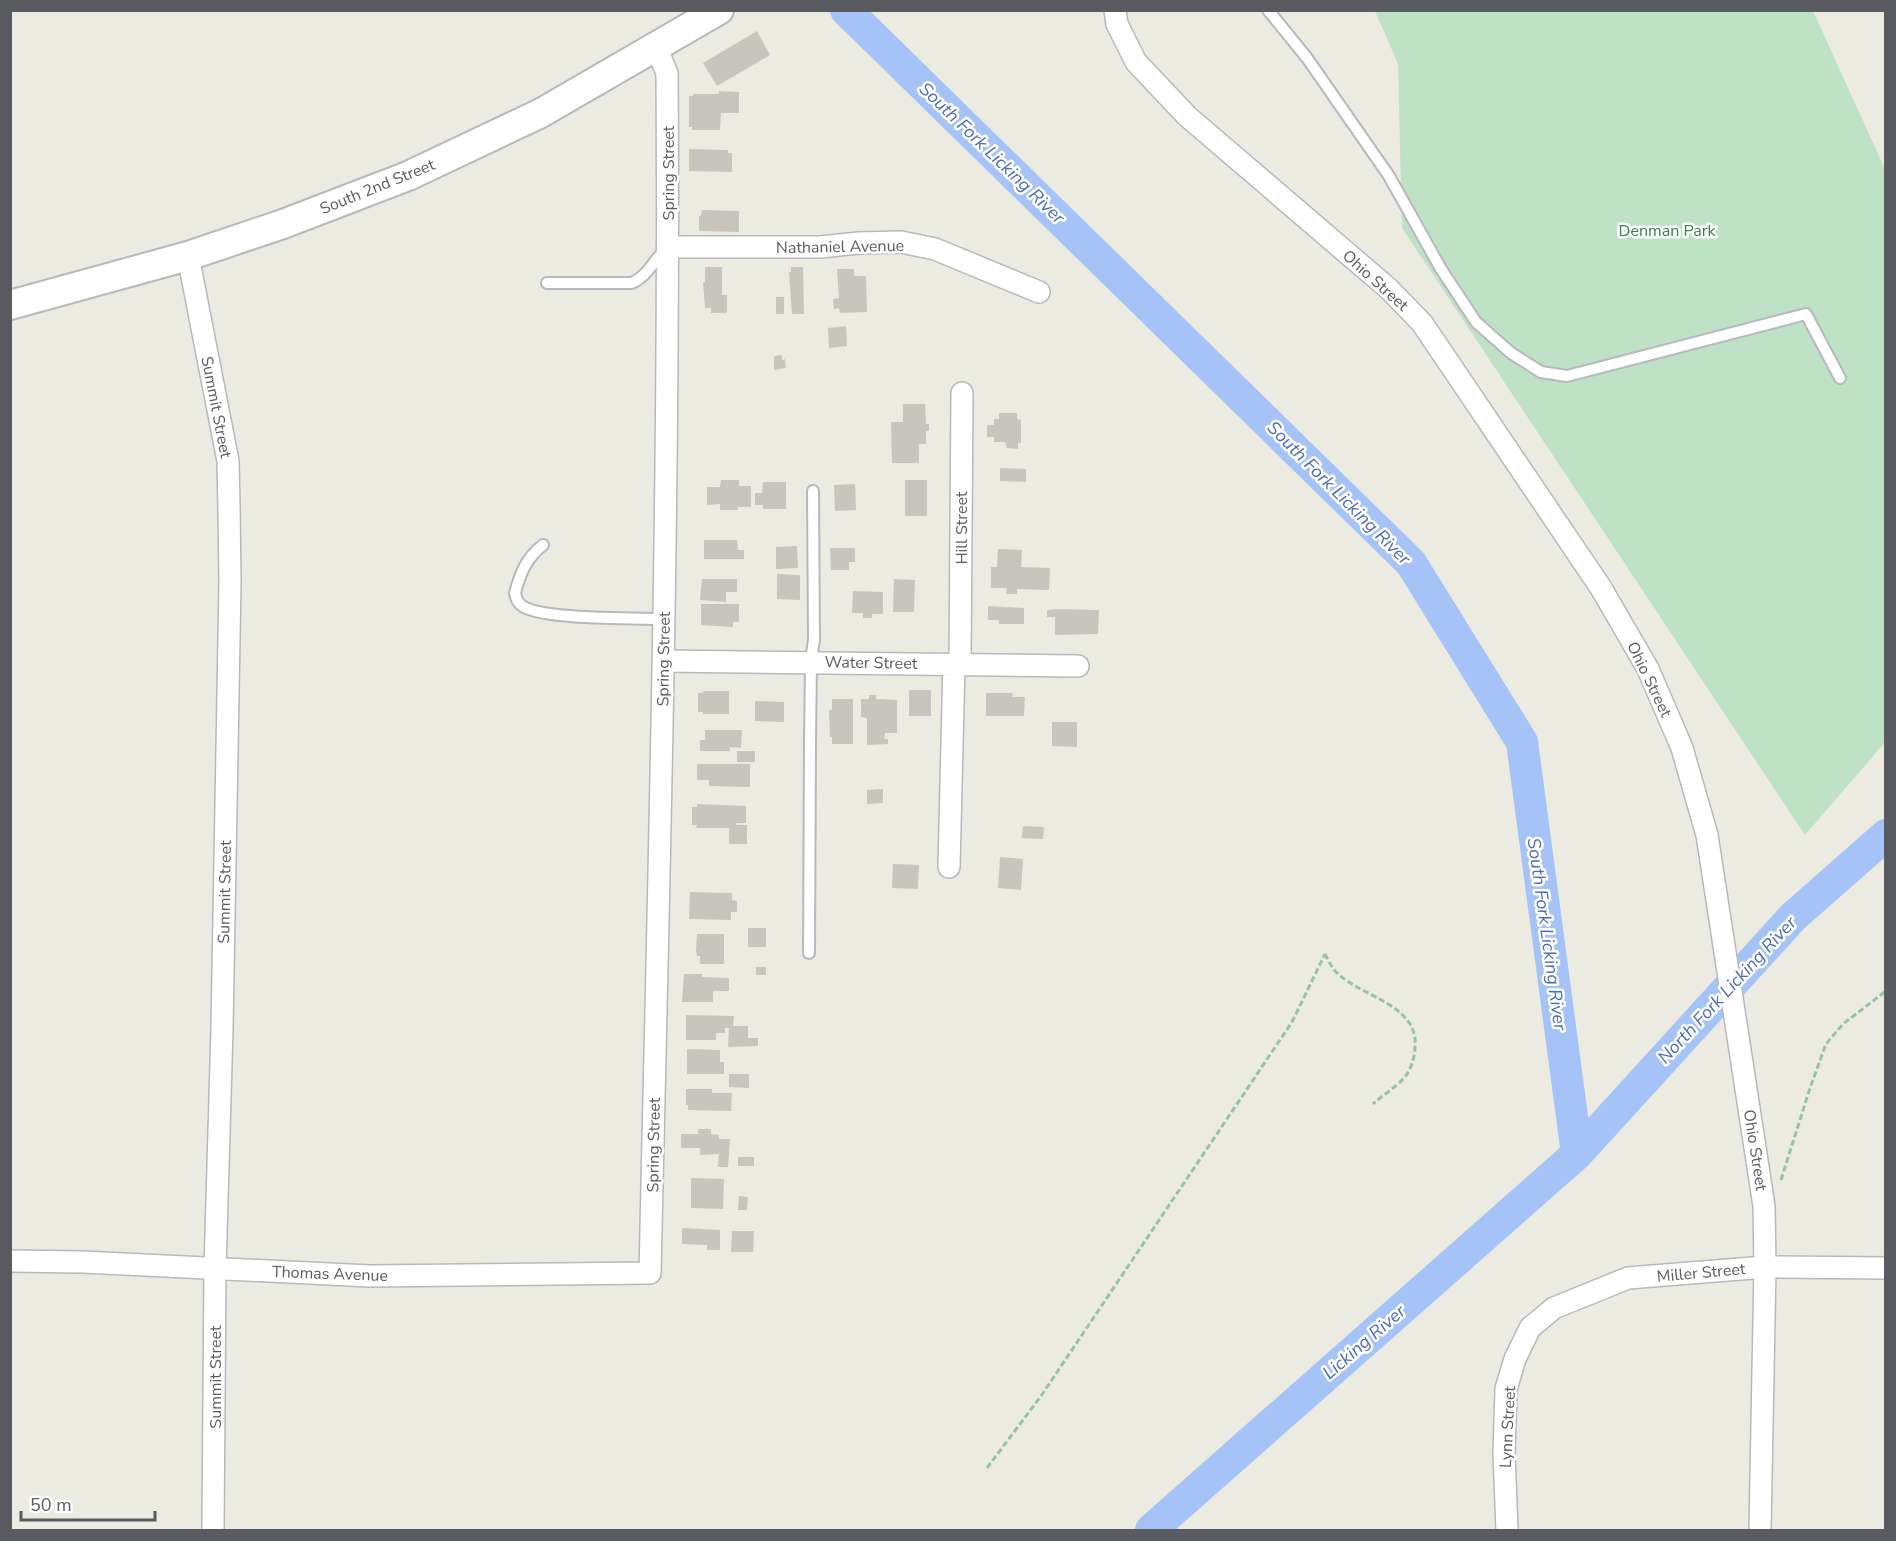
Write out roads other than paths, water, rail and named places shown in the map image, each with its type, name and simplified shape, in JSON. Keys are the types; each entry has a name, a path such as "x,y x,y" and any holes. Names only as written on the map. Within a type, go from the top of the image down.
{"street":[{"name":"South 2nd Street","path":"10,304 188,256 283,224 408,176 541,112 719,10"},
{"name":"Ohio Street","path":"1115,10 1117,24 1136,62 1186,116 1389,289 1422,323 1601,588 1648,669 1671,720 1696,791 1707,835 1764,1206 1760,1530"},
{"name":"Spring Street","path":"650,1273 664,661 668,247 667,73 656,47"},
{"name":"Nathaniel Avenue","path":"668,247 820,247 901,242 935,249 1039,292"},
{"name":"Summit Street","path":"188,256 228,461 230,582 215,1269 213,1530"},
{"name":"Hill Street","path":"949,867 957,663 962,393"},
{"name":"Water Street","path":"664,661 1078,666"},
{"name":"Thomas Avenue","path":"10,1261 83,1262 370,1276 650,1273"},
{"name":"Miller Street","path":"1530,1328 1554,1308 1628,1278 1765,1267 1886,1268"},
{"name":"Lynn Street","path":"1508,1530 1504,1454 1506,1389 1515,1359 1530,1328"}],"lane":[{"path":"1268,10 1307,58 1389,176 1441,269 1476,322 1511,353 1541,372 1567,376 1806,314 1840,378"},
{"path":"547,284 632,283 640,279 654,260 668,247"},
{"path":"809,953 811,661 814,629 813,491"},
{"path":"543,545 528,559 520,576 515,593 521,605 536,612 562,616 663,619"}],"waterway":[{"name":"South Fork Licking River","path":"846,10 1411,563 1522,742 1577,1154"},
{"name":"Licking River","path":"1151,1530 1577,1154 1793,917 1886,835"}],"park label":[{"name":"Denman Park","path":"1667,230"}],"water label":[{"name":"North Fork Licking River","path":"1727,990"}]}
